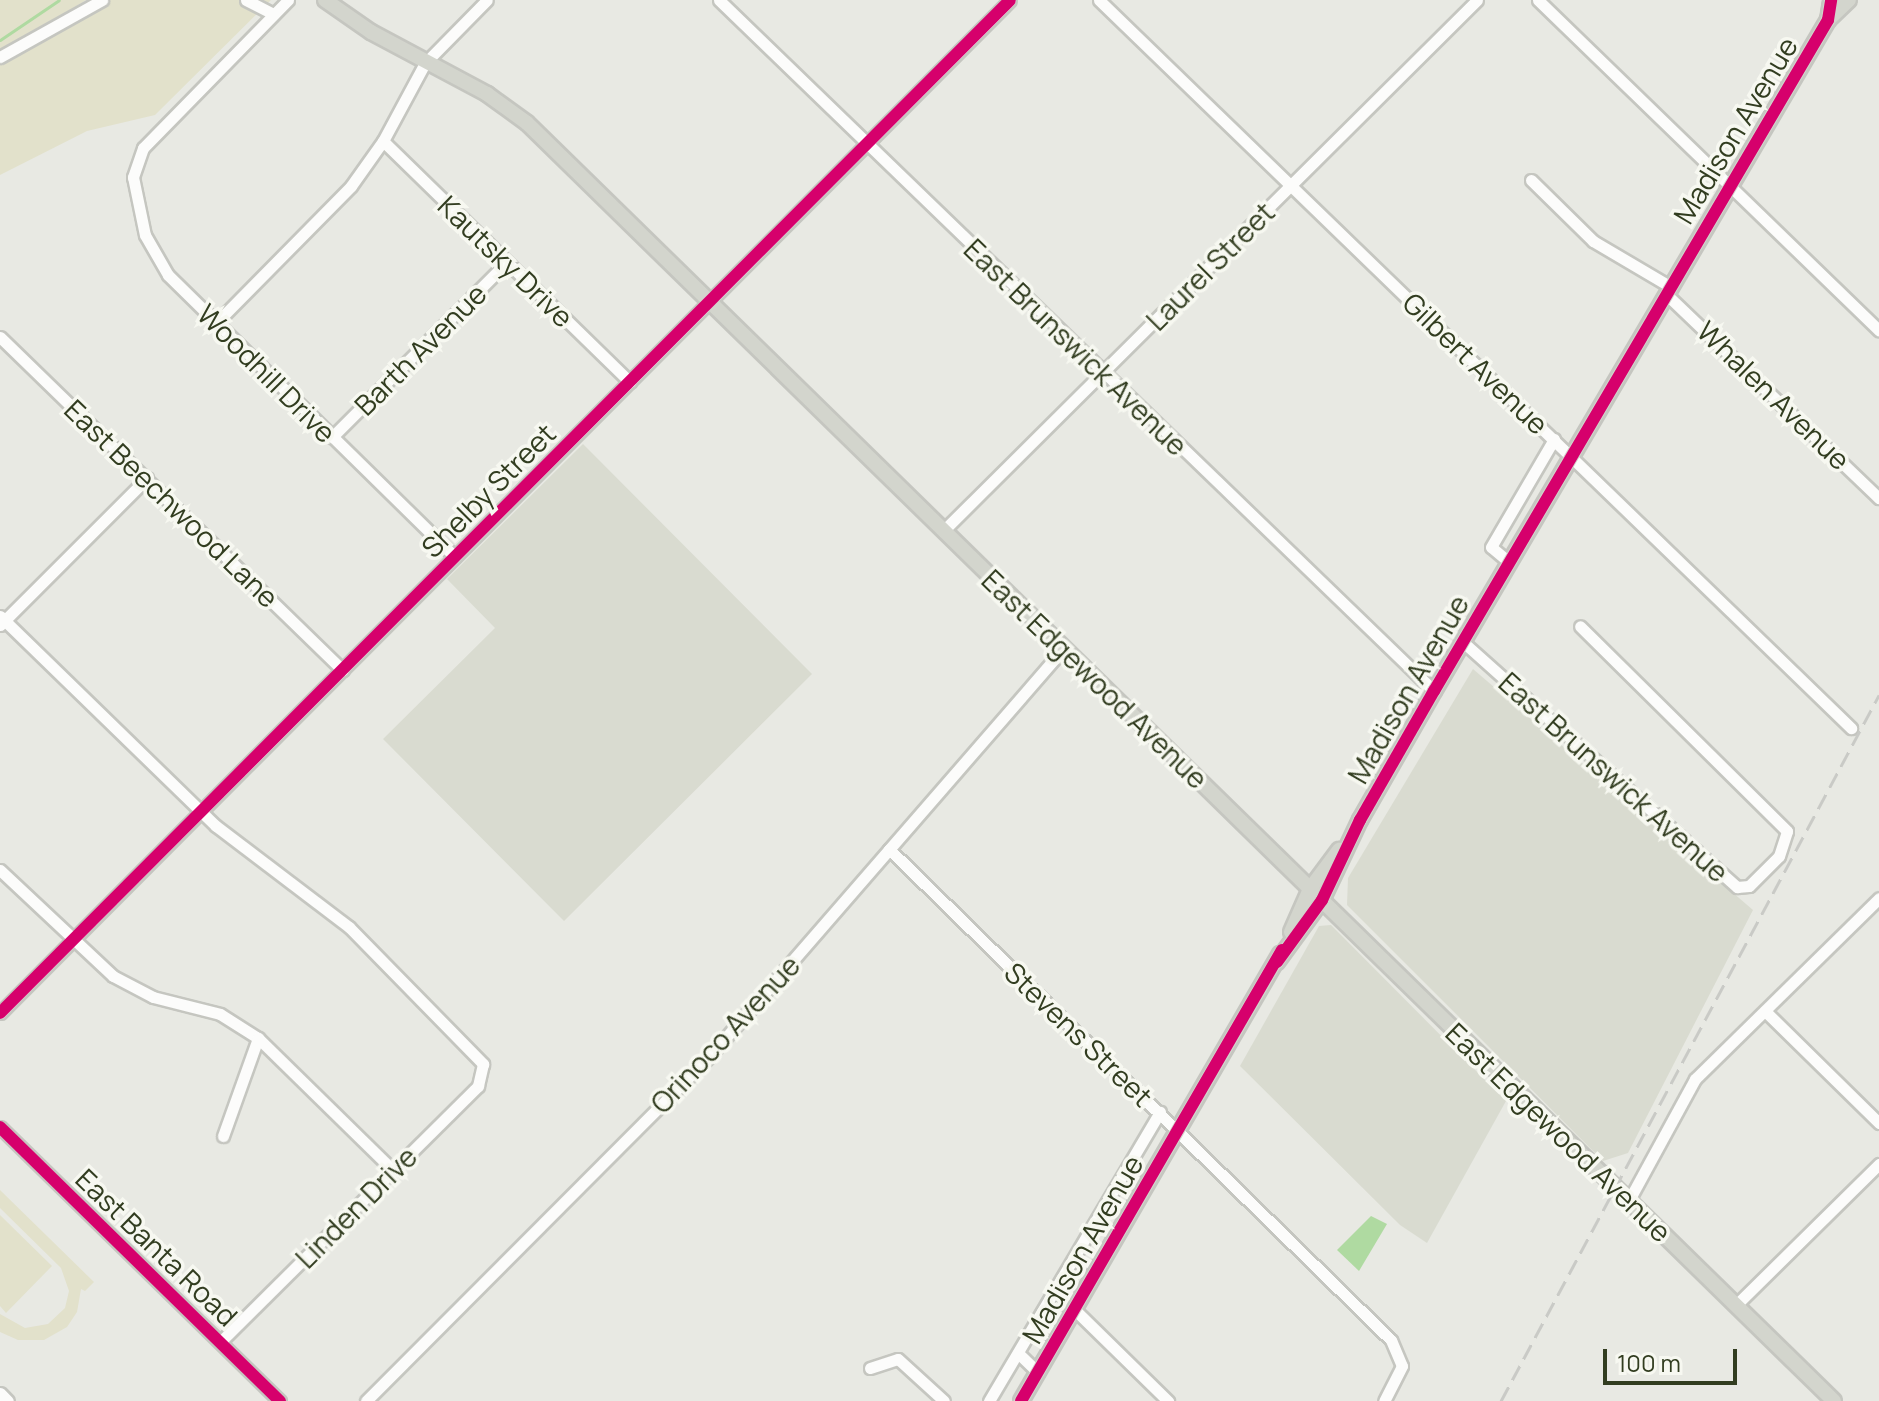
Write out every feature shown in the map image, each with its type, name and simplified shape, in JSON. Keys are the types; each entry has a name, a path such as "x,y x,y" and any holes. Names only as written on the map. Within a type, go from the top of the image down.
{"main road":[{"name":"East Edgewood Avenue","path":"325,0 487,94 527,123 1834,1401"},
{"name":"Madison Avenue","path":"1828,20 1831,0"},
{"name":"Madison Avenue","path":"1277,962 1322,900 1360,820 1434,691 1828,20 1849,0"},
{"name":"Madison Avenue","path":"1021,1401 1277,962 1310,889 1360,820"}],"street":[{"path":"0,57 102,0"},
{"path":"246,0 274,14 288,0"},
{"path":"216,323 346,192 383,141 427,61 487,0"},
{"name":"East Brunswick Avenue","path":"719,0 1434,691"},
{"name":"Shelby Street","path":"0,1013 1010,0"},
{"name":"Gilbert Avenue","path":"1099,0 1851,728"},
{"name":"Laurel Street","path":"943,531 1477,0"},
{"path":"1538,0 1879,331"},
{"name":"Woodhill Drive","path":"274,14 137,159 133,182 151,251 216,323 455,557"},
{"name":"Kautsky Drive","path":"383,141 630,382"},
{"name":"Whalen Avenue","path":"1531,180 1593,241 1668,290 1879,498"},
{"name":"Barth Avenue","path":"332,437 507,262"},
{"name":"East Beechwood Lane","path":"0,337 343,670"},
{"path":"1509,562 1491,547 1554,439"},
{"path":"147,478 2,621 201,810"},
{"name":"East Brunswick Avenue","path":"1463,642 1737,887 1749,886 1779,856 1787,831 1580,626"},
{"name":"Orinoco Avenue","path":"366,1401 708,1058 1063,649"},
{"name":"Linden Drive","path":"201,810 242,848 349,927 479,1055 483,1068 480,1084 220,1342"},
{"name":"Stevens Street","path":"889,849 1160,1112 1402,1356 1400,1373 1384,1401"},
{"path":"0,870 72,940 131,987 212,1011 258,1038 393,1170"},
{"path":"1629,1200 1700,1074 1879,898"},
{"path":"1765,1011 1879,1123"},
{"path":"223,1136 258,1038"},
{"name":"Madison Avenue","path":"989,1401 1160,1112"},
{"name":"East Banta Road","path":"0,1127 280,1401"},
{"path":"1736,1305 1879,1164"},
{"path":"1074,1309 1168,1401"},
{"path":"1018,1353 1038,1372"},
{"path":"870,1368 898,1359 944,1401"}],"shaded area":[{"path":"0,0 86,0 0,55"},
{"path":"90,0 271,0 155,115 87,131 0,175 0,56"},
{"path":"583,444 812,674 564,921 383,739 495,628 447,579"},
{"path":"1473,669 1753,910 1628,1153 1603,1161 1347,905 1348,878"},
{"path":"1331,925 1506,1101 1427,1243 1400,1225 1240,1066 1319,926"},
{"path":"0,1190 94,1282 85,1291 81,1289 77,1312 67,1327 44,1340 18,1340 0,1332 0,1314 25,1328 48,1324 65,1308 69,1291 61,1268 0,1208"},
{"path":"0,1215 52,1266 6,1313 0,1306"},
{"path":"1371,1216 1387,1224 1359,1271 1337,1250"}],"waterway":[{"path":"0,40 59,0"}],"railway":[{"path":"1501,1401 1879,695"}],"cycle path":[{"path":"0,1013 1010,0"},
{"path":"1277,962 1322,900 1360,820 1434,691 1828,20 1831,0"},
{"path":"1021,1401 1282,950"},
{"path":"0,1127 280,1401"}]}
